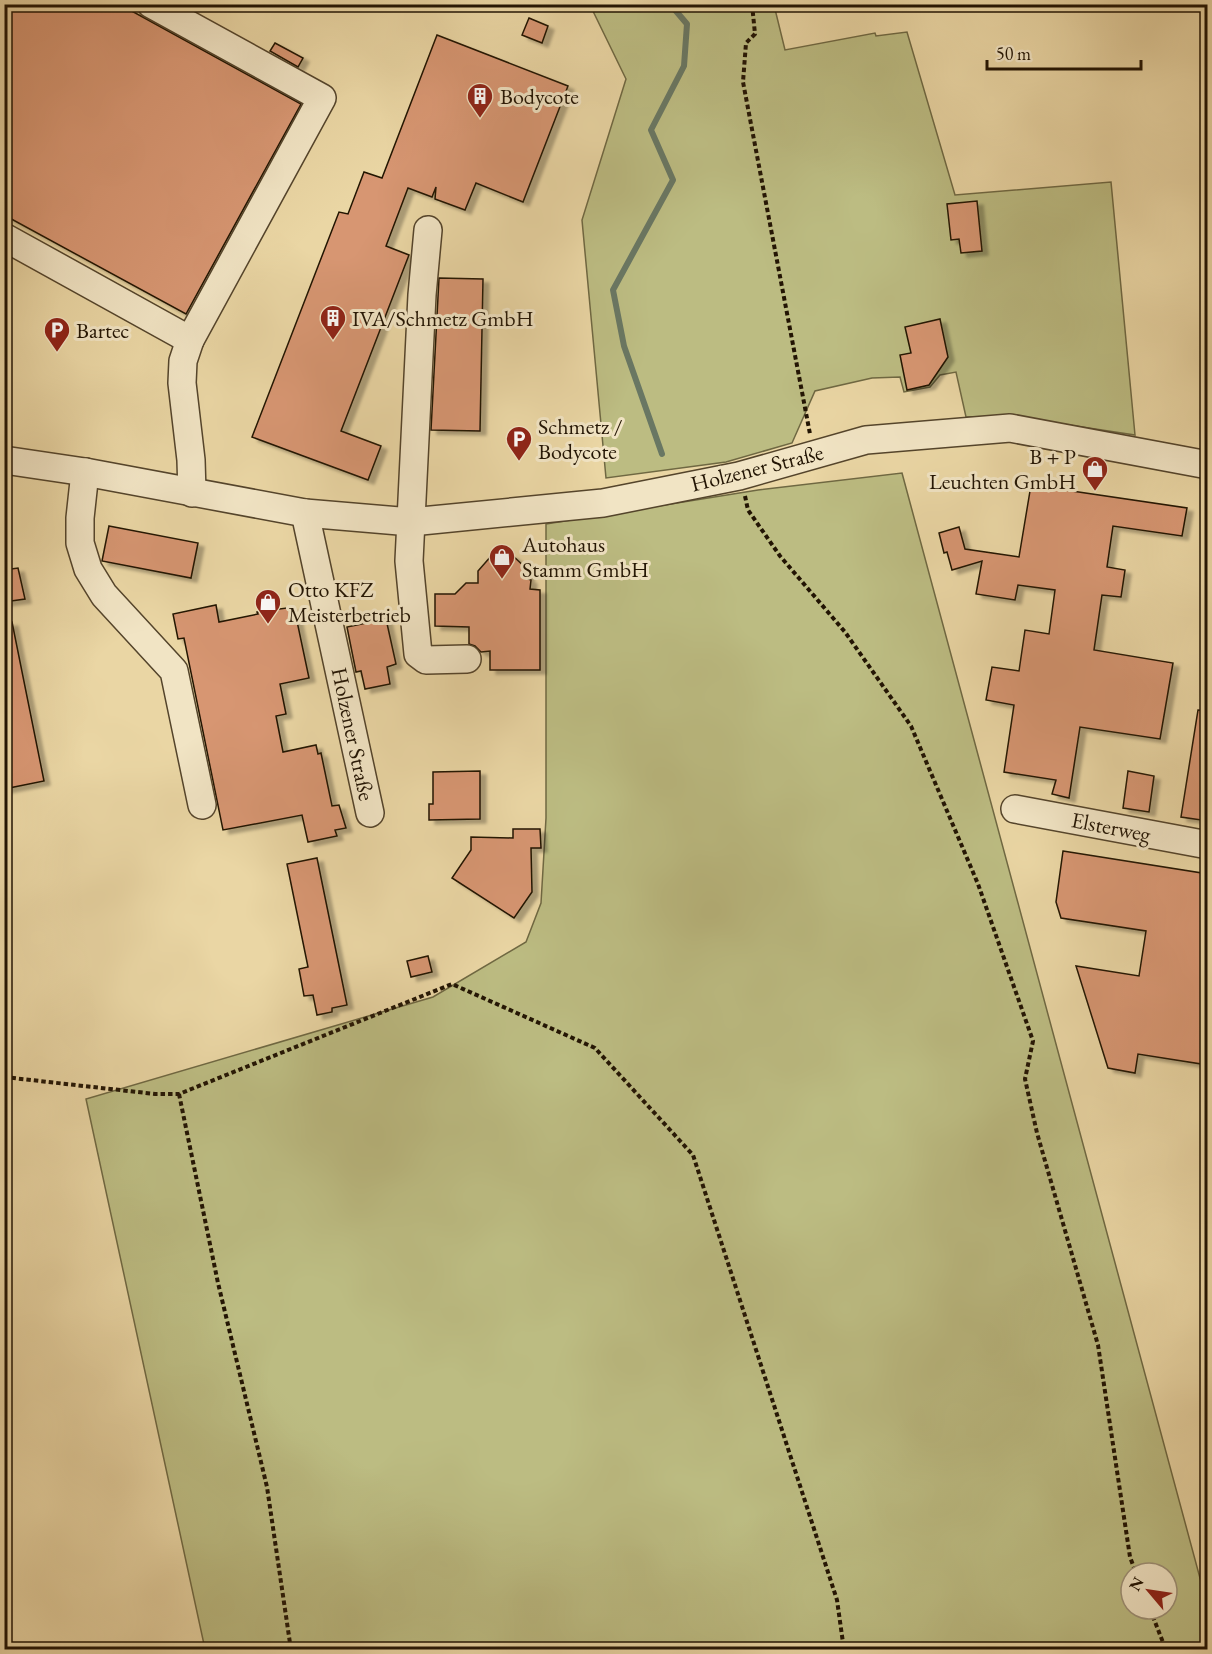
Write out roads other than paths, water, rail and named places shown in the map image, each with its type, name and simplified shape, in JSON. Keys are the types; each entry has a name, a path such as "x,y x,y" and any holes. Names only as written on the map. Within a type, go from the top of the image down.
{"street":[{"path":"151,4 322,98 190,340 183,361 182,383 191,460 192,493"},
{"path":"428,230 422,295 409,561 418,654 426,660 467,659"},
{"path":"4,237 190,340"},
{"name":"Holzener Straße","path":"4,460 85,472 305,513 411,522 603,503 739,476 866,440 1010,428 1208,465"},
{"path":"85,472 80,518 81,543 88,569 104,595 174,671 202,805"},
{"name":"Holzener Straße","path":"305,513 370,813"},
{"name":"Elsterweg","path":"1015,809 1208,846"}],"waterway":[{"path":"662,454 624,346 613,290 673,180 651,130 684,66 687,24 670,4"}],"place":[{"name":"Bodycote","path":"480,119"},
{"name":"IVA/Schmetz GmbH","path":"333,341"},
{"name":"Bartec","path":"57,353"},
{"name":"Schmetz / Bodycote","path":"519,462"},
{"name":"B + P Leuchten GmbH","path":"1095,492"},
{"name":"Autohaus Stamm GmbH","path":"502,580"},
{"name":"Otto KFZ Meisterbetrieb","path":"268,625"}]}
